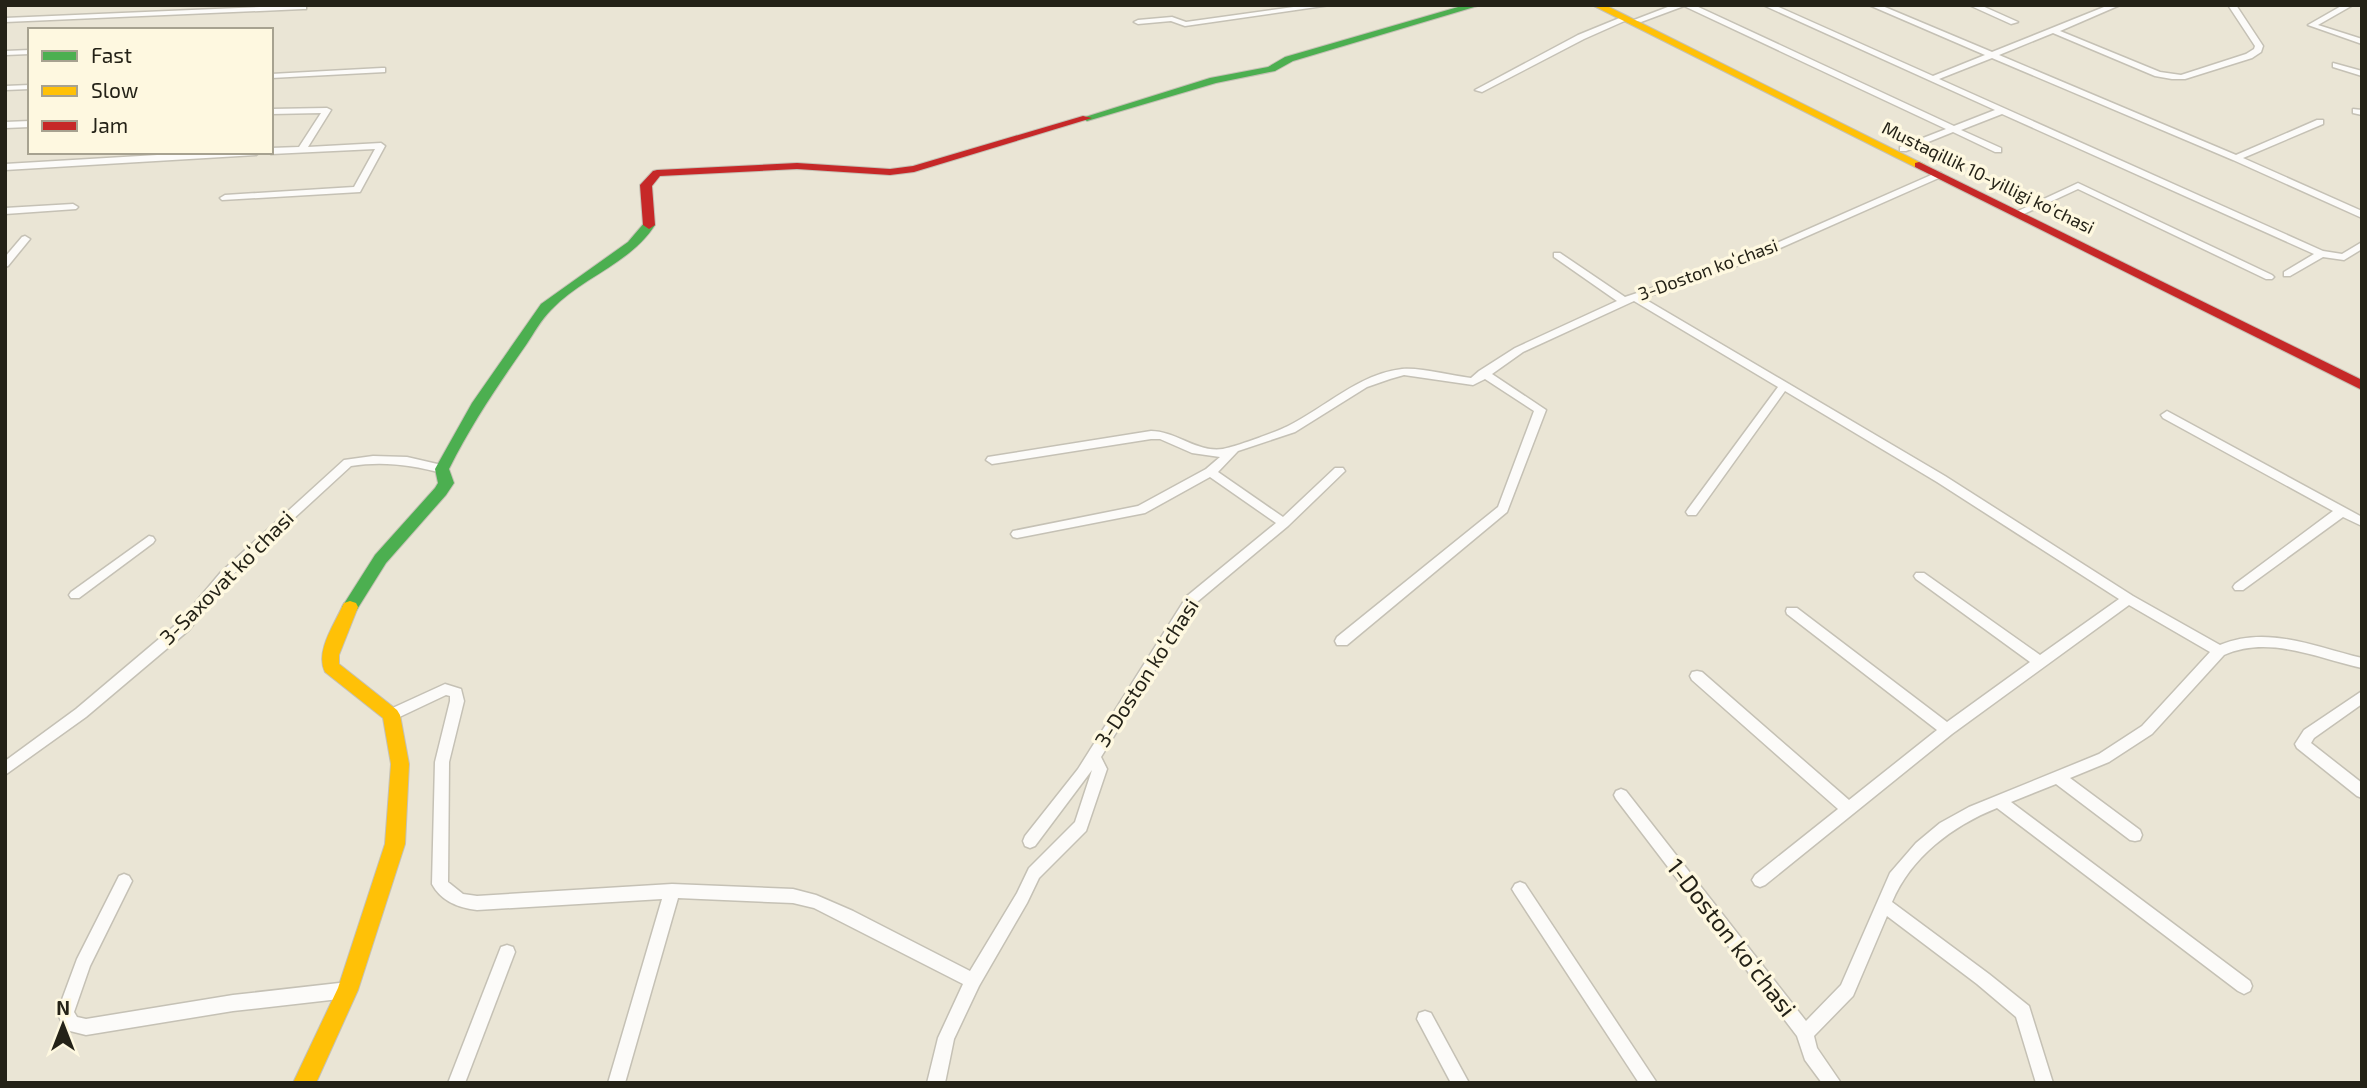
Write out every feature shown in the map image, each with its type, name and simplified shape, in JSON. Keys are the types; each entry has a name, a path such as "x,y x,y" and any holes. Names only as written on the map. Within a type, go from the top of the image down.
{"street":[{"path":"1138,22 1172,19 1185,24 1326,5"},
{"path":"304,1083 348,990 395,844 400,764 391,715 366,692 341,677 331,667 330,654 366,578 393,544 440,495 446,484 442,469 449,454 495,378 547,306 636,243 649,227 646,185 657,173 797,166 890,172 914,169 1214,80 1270,69 1289,59 1475,5"},
{"name":"Mustaqillik 10-yilligi ko'chasi","path":"1597,5 1903,149 2023,211 2362,375"},
{"name":"Mustaqillik 10-yilligi ko'chasi","path":"1609,5 1632,20 2362,386"},
{"path":"1479,90 1581,37 1681,5"},
{"path":"1687,5 1998,150"},
{"path":"1767,5 2321,254 2344,257 2362,245"},
{"path":"1873,5 2236,158 2362,215"},
{"path":"1973,5 2014,22"},
{"path":"1931,80 2116,5"},
{"path":"2054,31 2158,74 2182,77 2249,56 2258,50 2259,46 2232,5"},
{"path":"2349,5 2312,24 2362,42"},
{"path":"5,20 303,7"},
{"path":"5,54 28,52"},
{"path":"2336,65 2362,74"},
{"path":"273,76 382,71"},
{"path":"5,88 28,87"},
{"path":"273,112 327,110 302,150"},
{"path":"1903,149 2001,111"},
{"path":"2236,158 2320,122"},
{"path":"5,125 28,124"},
{"path":"225,198 357,190 381,146 273,151"},
{"path":"5,167 223,154"},
{"name":"3-Doston koʻchasi","path":"992,460 1151,435 1162,435 1192,449 1222,453 1291,429 1363,386 1387,376 1404,372 1472,382 1519,350 1629,299 1748,259 1938,174"},
{"path":"2023,211 2078,186 2269,277"},
{"path":"5,211 73,207"},
{"path":"5,264 25,239"},
{"path":"2287,274 2321,254"},
{"path":"1557,255 1941,479 2128,598 2219,651"},
{"path":"1342,641 1503,509 1540,410 1483,373"},
{"path":"1692,512 1783,387"},
{"path":"2167,415 2362,522"},
{"name":"3-Doston koʻchasi","path":"1017,534 1142,510 1210,472 1233,451"},
{"name":"3-Saxovat koʻchasi","path":"5,769 81,713 176,633 225,575 348,463 368,459 404,459 442,469"},
{"name":"3-Doston koʻchasi","path":"1030,841 1093,757 1192,599 1284,523 1339,471"},
{"path":"1210,472 1284,523"},
{"path":"2239,587 2342,511"},
{"path":"75,595 149,540"},
{"path":"1920,576 2041,663"},
{"path":"1760,880 1947,730 2128,598"},
{"path":"1793,611 1947,730"},
{"path":"1805,1033 1847,990 1895,878 1921,848 1945,828 1998,800 2104,758 2147,730 2219,651 2234,642 2259,640 2362,663"},
{"path":"1697,677 1847,808"},
{"path":"391,715 445,689 456,693 457,701 442,762 440,819 440,884 452,897 470,903 494,903 673,891 793,896 816,902 973,981"},
{"path":"2362,696 2309,734 2302,744 2362,792"},
{"path":"936,1083 946,1038 973,981 1034,873 1081,826 1100,769 1093,757"},
{"path":"2058,776 2134,835"},
{"name":"1-Doston koʻchasi","path":"1621,795 1805,1033 1805,1044 1813,1059 1833,1083"},
{"path":"1998,800 2244,986"},
{"path":"124,881 83,964 65,1013 72,1024 86,1027 233,1003 348,990"},
{"path":"1520,889 1649,1083"},
{"path":"616,1083 673,891"},
{"path":"1883,904 1983,978 2022,1012 2045,1083"},
{"path":"456,1083 508,952"},
{"path":"1425,1019 1461,1083"}],"traffic: fast":[{"path":"1087,118 1214,80 1271,69 1289,59 1476,5"},
{"path":"350,607 381,559 441,492 446,483 442,469 458,437 542,312 556,298 632,245 649,225"}],"traffic: slow":[{"path":"1597,5 1919,165"},
{"path":"304,1083 348,990 395,844 400,764 391,715 331,667 330,655 350,607"}],"traffic: jam":[{"path":"649,225 646,185 657,173 797,166 890,172 914,169 1087,118"},
{"path":"1919,165 2362,386"}]}
